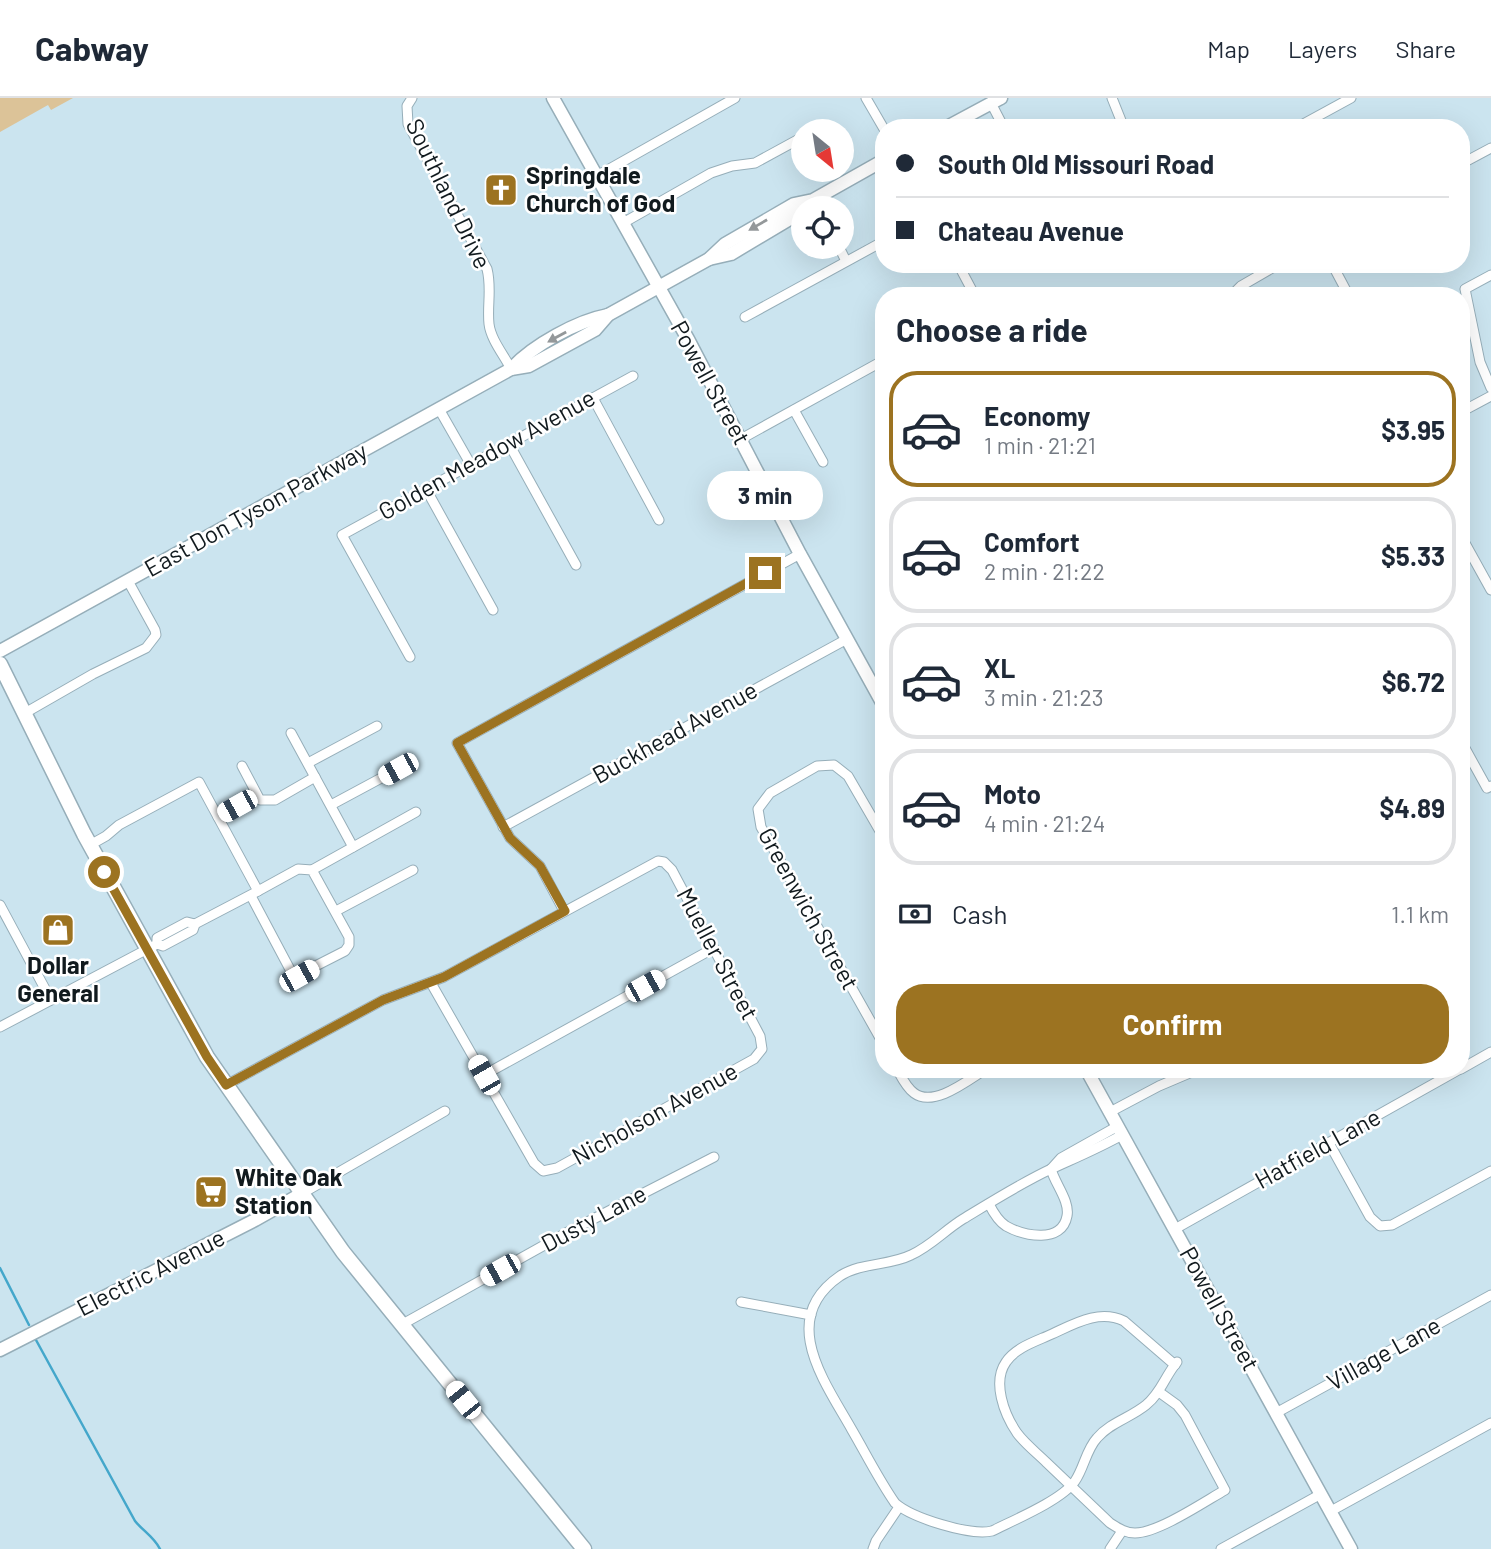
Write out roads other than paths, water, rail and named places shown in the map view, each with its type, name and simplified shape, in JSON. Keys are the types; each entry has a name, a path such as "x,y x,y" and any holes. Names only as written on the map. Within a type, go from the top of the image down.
{"main road":[{"path":"0,664 90,845 152,947 207,1057 343,1252 584,1549"}],"street":[{"name":"Southland Drive","path":"412,98 407,106 408,124 487,269 490,280 491,334 511,369"},
{"name":"Powell Street","path":"553,98 741,439 800,554 875,690"},
{"path":"597,176 734,98"},
{"path":"866,98 878,119"},
{"path":"1112,98 1120,119"},
{"path":"1312,119 1351,98"},
{"path":"962,119 996,101 1001,119"},
{"path":"623,223 711,173 732,166 755,163 791,143"},
{"path":"1470,159 1491,148"},
{"name":"East Don Tyson Parkway","path":"827,196 875,166"},
{"name":"East Don Tyson Parkway","path":"0,651 511,369 524,355 590,319 608,316 658,288 709,259 725,244 791,206"},
{"path":"745,317 875,246"},
{"path":"1239,287 1263,273"},
{"path":"1469,287 1491,275"},
{"path":"1470,313 1480,362 1491,388"},
{"path":"741,439 875,365"},
{"name":"Golden Meadow Avenue","path":"410,657 342,535 633,376"},
{"path":"1470,407 1491,396"},
{"path":"593,398 659,520"},
{"path":"439,409 471,465"},
{"path":"794,410 823,462"},
{"path":"509,444 576,565"},
{"path":"426,489 492,610"},
{"path":"1470,552 1491,590"},
{"path":"226,1085 383,1000 431,983 565,911 540,866 510,838 457,743 800,554"},
{"path":"25,713 153,642 155,630 128,581"},
{"name":"Buckhead Avenue","path":"503,827 847,639"},
{"path":"309,763 377,726"},
{"path":"291,733 353,847"},
{"path":"1470,756 1489,787"},
{"name":"Greenwich Street","path":"875,822 848,776 834,765 817,766 770,793 762,800 758,809 761,827 875,1029"},
{"path":"242,766 260,800 275,800 315,777"},
{"path":"331,805 398,769"},
{"path":"90,845 119,825 199,782 296,977 345,951 349,945 349,937 312,870"},
{"path":"218,817 257,796"},
{"path":"0,1027 152,947 163,946 193,930 195,924 298,869 312,870 416,812"},
{"name":"Mueller Street","path":"565,911 652,863 664,862 672,870 760,1035 762,1049"},
{"path":"336,911 412,870"},
{"path":"0,905 51,1000"},
{"path":"431,983 484,1075 714,948"},
{"name":"Nicholson Avenue","path":"484,1075 534,1163 543,1171 557,1168 681,1100 754,1059 762,1049"},
{"name":"Hatfield Lane","path":"1470,1064 1491,1052"},
{"path":"902,1078 907,1086 921,1097 931,1098 942,1095 971,1078"},
{"name":"Powell Street","path":"1091,1078 1351,1549"},
{"path":"1110,1112 1178,1078"},
{"name":"Hatfield Lane","path":"1175,1229 1445,1078"},
{"path":"301,1194 444,1111"},
{"path":"1120,1130 1089,1153 1051,1169 961,1220 932,1244 910,1256 853,1269 842,1275 822,1293 811,1315 809,1337 813,1359 890,1497 899,1507 915,1516 970,1531 992,1531 1058,1496 1071,1486 1097,1437 1113,1423 1143,1408 1159,1392 1176,1363 1130,1325 1110,1317 1079,1322 1020,1349 1006,1361 1000,1387 1010,1420 1022,1439 1071,1486 1110,1523 1122,1531 1132,1533 1152,1530 1225,1490 1185,1415 1177,1405 1159,1392"},
{"path":"1329,1143 1370,1217 1380,1226 1392,1225 1491,1171"},
{"name":"Dusty Lane","path":"401,1325 566,1233 714,1157"},
{"path":"989,1204 1000,1221 1010,1228 1042,1236 1053,1234 1065,1224 1068,1211 1051,1169"},
{"name":"Electric Avenue","path":"0,1350 301,1194"},
{"name":"Village Lane","path":"1276,1413 1491,1295"},
{"path":"741,1302 811,1315"},
{"path":"1331,1511 1491,1423"},
{"path":"1221,1549 1321,1494"},
{"path":"873,1549 899,1507"},
{"path":"1110,1549 1122,1531"}],"waterway":[{"path":"0,1268 29,1325"},
{"path":"36,1340 135,1521 160,1549"}],"place":[{"name":"Springdale Church of God","path":"501,190"},
{"name":"Dollar General","path":"58,930"},
{"name":"White Oak Station","path":"211,1192"}]}
